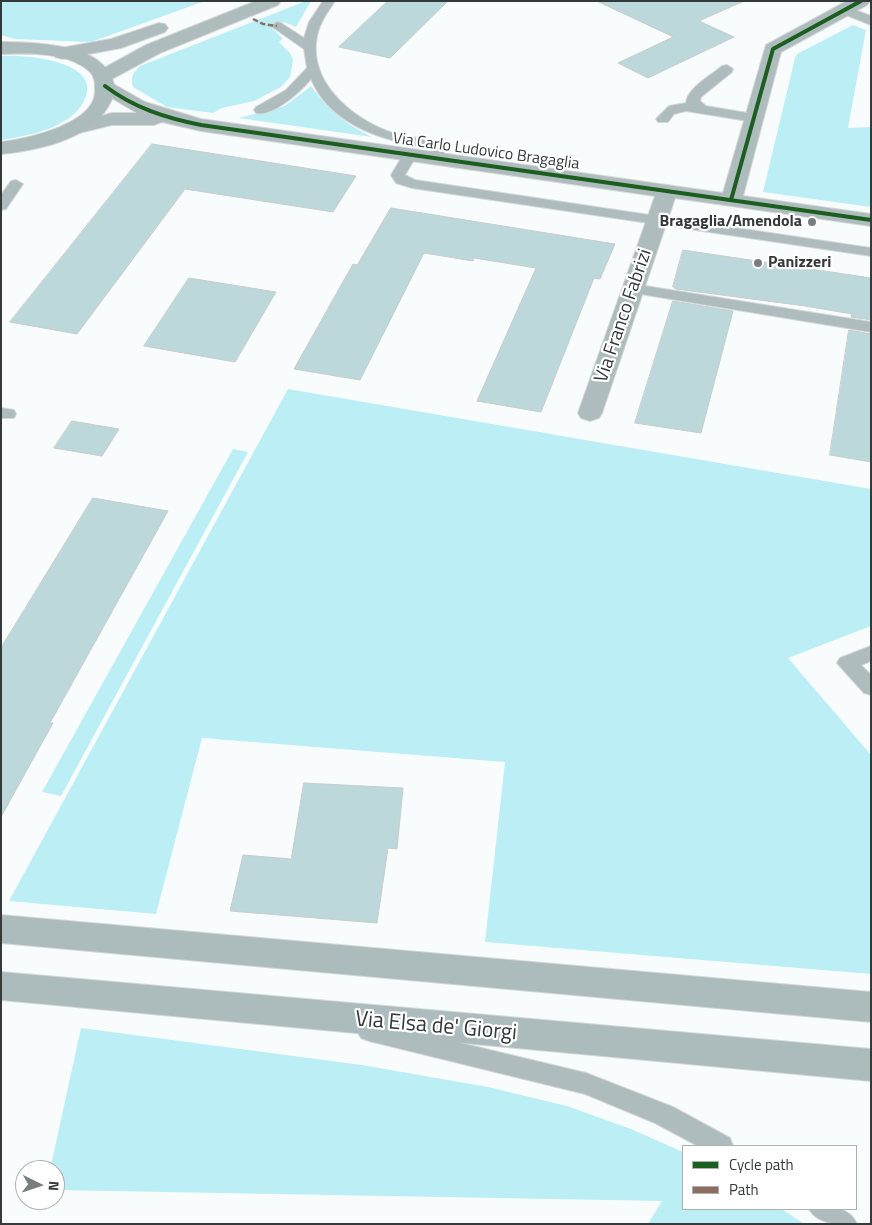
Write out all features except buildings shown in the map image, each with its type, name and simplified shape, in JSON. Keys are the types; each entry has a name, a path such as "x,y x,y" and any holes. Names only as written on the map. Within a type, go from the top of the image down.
{"main road":[{"path":"1,148 35,142 72,129 98,108 105,94 103,81 93,67 82,60 45,49 5,47"},
{"path":"1,929 871,1006"},
{"name":"Via Elsa de' Giorgi","path":"1,986 871,1065"}],"street":[{"path":"62,53 121,42 230,1"},
{"path":"103,81 153,49 272,1"},
{"path":"731,200 773,49 857,7"},
{"name":"Via Carlo Ludovico Bragaglia","path":"103,81 120,97 141,108 181,121"},
{"name":"Via Carlo Ludovico Bragaglia","path":"72,129 92,122 119,119 181,121 871,220"},
{"name":"Via Franco Fabrizi","path":"590,413 667,190"}],"lane":[{"path":"329,1 322,9 308,38 312,68 318,85 336,104 360,122 391,137 441,145 434,158"},
{"path":"857,7 871,21"},
{"path":"276,26 309,47"},
{"path":"261,110 283,100 302,84 312,68"},
{"path":"696,107 693,98 727,69"},
{"path":"664,119 667,112 674,108 696,107 754,118"},
{"path":"410,154 398,175 401,180 412,184 871,252"},
{"path":"1,206 16,184"},
{"path":"633,289 871,327"},
{"path":"871,653 847,663 871,688"},
{"path":"305,1015 586,1084 664,1115 718,1145"},
{"path":"823,1210 844,1224"}],"shaded area":[{"path":"1,1 205,1 91,42 15,39 1,35"},
{"path":"306,1 311,1 296,27 284,22 272,28 283,39 279,42 290,53 293,60 290,77 281,87 254,101 222,108 213,113 167,107 133,87 133,75 140,66"},
{"path":"853,25 866,30 848,128 871,127 871,207 763,192 797,54"},
{"path":"1,56 41,58 70,67 81,74 87,84 86,96 81,107 62,122 50,128 25,136 1,140"},
{"path":"311,86 338,116 372,137 239,118 285,106"},
{"path":"288,389 871,489 871,626 788,658 871,755 871,974 485,942 505,762 202,738 156,914 9,901"},
{"path":"233,449 248,452 61,796 42,792"},
{"path":"81,1028 362,1065 488,1087 567,1106 631,1129 682,1152 682,1210 783,1210 804,1224 648,1224 662,1201 65,1190 65,1160 52,1160"}],"marked path":[{"path":"253,19 263,24 277,26"}],"cycle path":[{"path":"731,200 773,49 861,1"},
{"path":"105,86 127,101 150,112 201,125 871,220"}],"place":[{"name":"Bragaglia/Amendola","path":"812,222"},
{"name":"Panizzeri","path":"758,263"}]}
